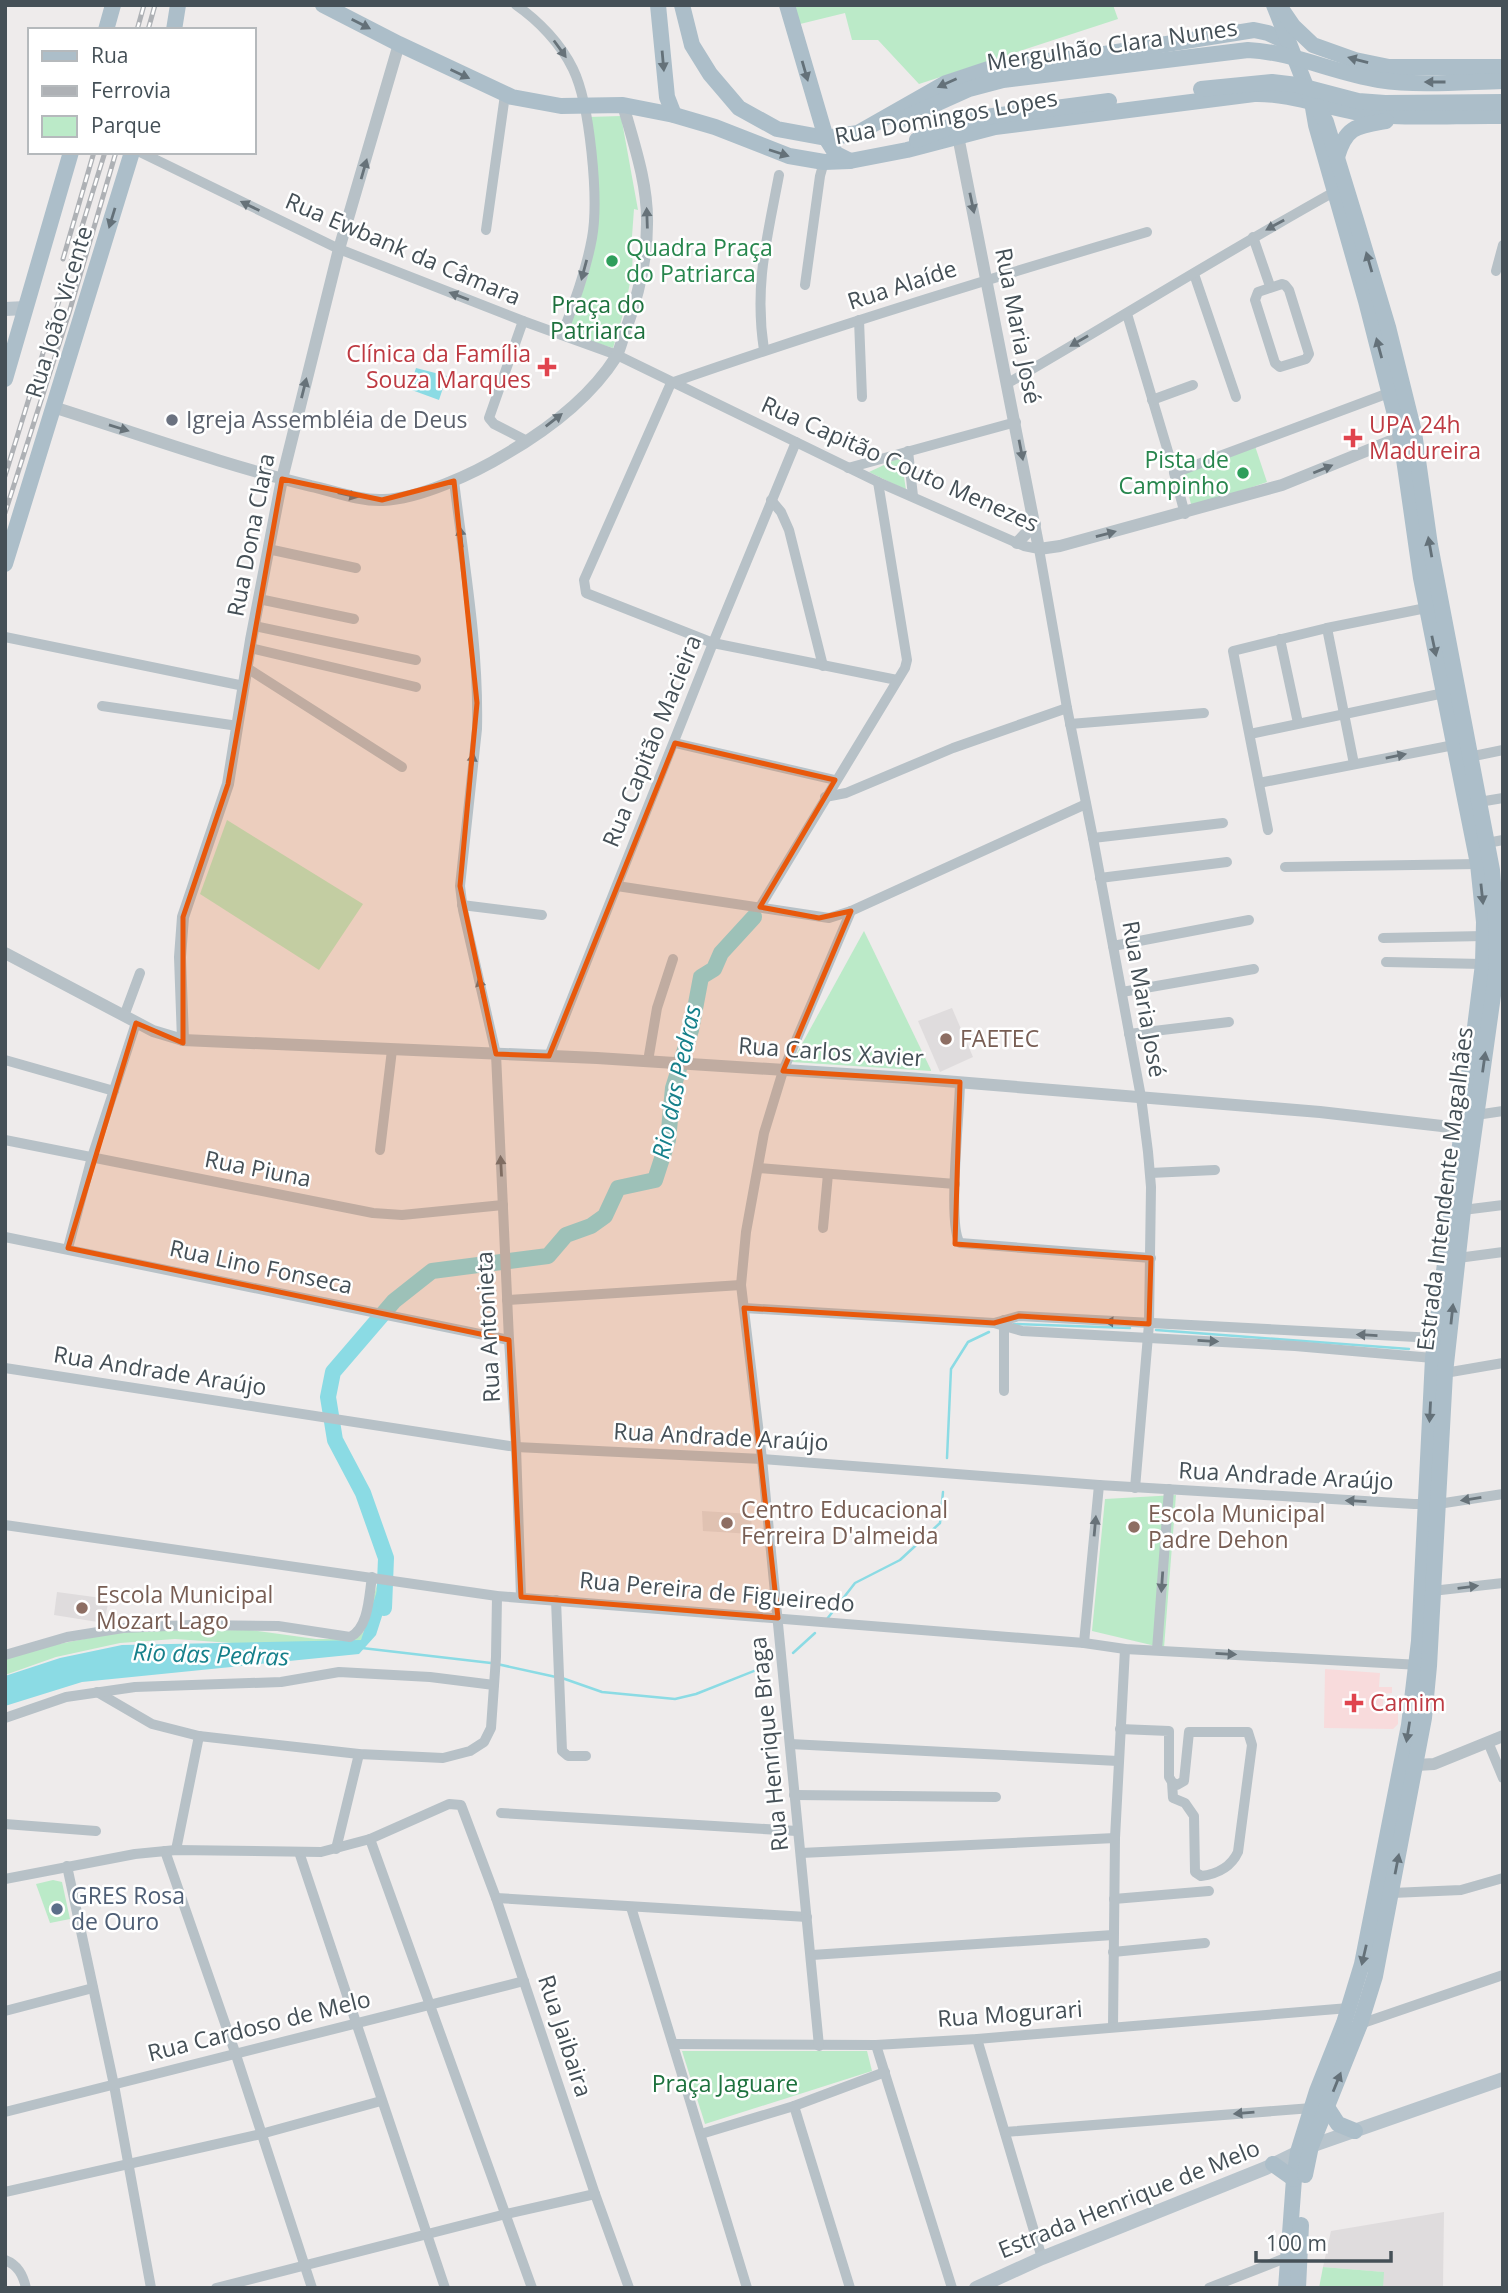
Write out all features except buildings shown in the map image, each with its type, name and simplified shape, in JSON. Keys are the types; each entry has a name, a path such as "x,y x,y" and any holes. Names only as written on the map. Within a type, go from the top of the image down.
{"main road":[{"path":"107,28 113,5"},
{"path":"174,28 178,5"},
{"name":"Rua Domingos Lopes","path":"323,5 505,95 551,105 623,105 674,115 715,127 789,156 824,162 850,161 896,152 995,127 1254,94 1310,97 1356,112 1415,117"},
{"path":"658,5 667,97 674,115"},
{"name":"Rua Domingos Lopes","path":"681,5 692,45 718,85 739,108 762,122 795,133 826,138 858,133 946,83 993,67 1098,55 1254,30 1288,43"},
{"path":"787,5 826,138 836,154 850,161"},
{"path":"1276,5 1310,97"},
{"path":"1276,5 1313,45 1355,60 1389,67 1502,68"},
{"name":"Mergulhão Clara Nunes","path":"858,133 885,127 951,96 993,82 1232,51 1274,52 1377,80 1430,83 1502,68"},
{"path":"896,152 923,136 969,119 1264,82 1297,85 1359,101 1503,102"},
{"name":"Estrada Intendente Magalhães","path":"1310,97 1322,112 1388,327 1397,390 1430,545 1469,757 1479,803 1495,841 1484,936 1494,958"},
{"name":"Estrada Intendente Magalhães","path":"1310,97 1334,192 1397,390"},
{"path":"1337,157 1346,134 1357,127 1415,117 1503,116"},
{"path":"5,379 70,154"},
{"name":"Rua João Vicente","path":"5,565 131,154"},
{"path":"5,309 26,308"},
{"name":"Estrada Intendente Magalhães","path":"1286,2288 1294,2179 1363,1964 1423,1665 1432,1591 1435,1338 1494,958 1497,909 1491,867 1454,745 1426,608 1407,435"},
{"name":"Estrada Intendente Magalhães","path":"1319,2107 1360,2024 1375,1976 1424,1718 1423,1665 1431,1504 1470,1124"},
{"name":"Estrada Henrique de Melo","path":"976,2288 1305,2149 1503,2079"},
{"path":"1319,2107 1338,2124 1355,2131"},
{"name":"Estrada Intendente Magalhães","path":"1298,2288 1305,2149"},
{"path":"1273,2164 1294,2179"}],"street":[{"path":"516,5 534,19 562,51 573,69 584,105 593,173 595,219 580,285 562,335"},
{"name":"Rua Dona Clara","path":"183,1040 180,957 183,917 225,796 282,478 339,249 398,44"},
{"path":"486,230 505,95"},
{"path":"53,407 282,478 382,500 405,497 454,481 495,461 527,442 575,404 617,355 640,286 648,224 639,163 623,105"},
{"name":"Rua Maria José","path":"958,136 1016,422 1141,1097 1150,1173 1151,1258 1149,1324 1135,1488"},
{"name":"Rua Ewbank da Câmara","path":"144,154 339,249 617,355"},
{"path":"806,285 824,162"},
{"path":"764,350 759,292 761,266 779,175"},
{"path":"1008,383 1194,275 1253,237 1334,192"},
{"name":"Rua Alaíde","path":"671,383 764,350 1147,232"},
{"path":"1253,237 1270,286"},
{"path":"1496,271 1503,245"},
{"path":"1194,275 1236,397"},
{"path":"1285,285 1289,290 1309,354 1306,359 1282,367 1275,363 1255,300 1258,292 1270,286 1285,285"},
{"path":"1127,314 1169,455"},
{"path":"859,320 862,397"},
{"path":"523,321 489,418 494,424 527,442"},
{"name":"Rua Capitão Couto Menezes","path":"617,355 878,482 1017,543 1039,549 1185,514 1282,485 1407,435"},
{"path":"671,383 584,580 584,589 589,596 713,643 897,680"},
{"path":"1152,400 1193,385"},
{"path":"1185,514 1174,473 1397,390"},
{"path":"848,468 1016,422"},
{"name":"Rua Capitão Macieira","path":"549,1056 796,442"},
{"path":"908,451 913,496"},
{"name":"Rua Antonieta","path":"454,481 470,610 477,703 477,729 460,867 462,905 496,1054 521,1597"},
{"path":"760,907 905,668 907,652 878,482"},
{"path":"771,500 781,512 789,530 823,666"},
{"path":"1017,543 1035,524"},
{"path":"268,549 356,568"},
{"path":"259,599 354,619"},
{"path":"1268,830 1232,653 1234,650 1426,608"},
{"path":"254,626 416,660"},
{"path":"1326,628 1354,764"},
{"path":"5,637 244,686"},
{"path":"1280,639 1298,723"},
{"path":"250,648 416,687"},
{"path":"247,668 402,767"},
{"path":"1250,734 1444,694"},
{"path":"102,706 238,726"},
{"path":"825,797 846,793 953,748 1067,708"},
{"path":"1070,724 1204,713"},
{"path":"675,743 835,780"},
{"path":"1259,782 1454,745"},
{"path":"1469,757 1503,750"},
{"path":"1479,803 1503,799"},
{"path":"617,886 829,918 851,911 1086,804"},
{"path":"1093,838 1223,823"},
{"path":"1100,878 1227,862"},
{"path":"1285,867 1491,867"},
{"path":"462,905 542,915"},
{"name":"Rua Henrique Braga","path":"819,2046 762,1459 741,1285 746,1232 764,1133 783,1071 851,911"},
{"path":"1112,946 1249,920"},
{"path":"1383,938 1484,936"},
{"name":"Rua Carlos Xavier","path":"5,953 130,1019 166,1036 183,1040 685,1063 960,1082 1470,1124"},
{"path":"1386,962 1494,958"},
{"path":"648,1061 657,1009 673,959"},
{"path":"1122,992 1254,969"},
{"path":"68,1248 92,1157 114,1091 140,973"},
{"path":"1129,1034 1229,1022"},
{"path":"380,1150 391,1050"},
{"path":"5,1060 114,1091"},
{"path":"960,1082 955,1184 957,1240 964,1244 1151,1258"},
{"path":"1470,1124 1503,1111"},
{"name":"Rua Piuna","path":"5,1140 389,1215 503,1205"},
{"path":"759,1168 955,1184"},
{"path":"1150,1173 1215,1170"},
{"path":"823,1228 828,1174"},
{"path":"1462,1210 1503,1205"},
{"name":"Rua Lino Fonseca","path":"5,1237 509,1340"},
{"path":"1458,1258 1503,1252"},
{"path":"507,1300 741,1285"},
{"path":"744,1308 1001,1323 1022,1331 1295,1346 1433,1358"},
{"path":"1001,1323 1019,1316 1435,1338"},
{"path":"1001,1323 1004,1391"},
{"path":"1445,1373 1503,1363"},
{"name":"Rua Andrade Araújo","path":"5,1368 516,1447 762,1459 1135,1488 1431,1504 1503,1494"},
{"path":"1084,1643 1099,1485"},
{"path":"1157,1650 1169,1489"},
{"name":"Rua Pereira de Figueiredo","path":"5,1525 497,1596 1084,1643 1125,1649 1423,1665"},
{"path":"5,1655 67,1637 123,1628 255,1625 350,1637 360,1630 379,1578"},
{"path":"1432,1591 1503,1583"},
{"path":"97,1692 152,1724 199,1736 359,1755 443,1758 477,1748 489,1735 495,1680 497,1596"},
{"path":"556,1600 562,1751 568,1756 586,1756"},
{"path":"1113,2027 1115,1838 1125,1649"},
{"path":"5,1718 48,1702 135,1687 281,1682 354,1671 495,1680"},
{"path":"1120,1729 1248,1732 1252,1738 1238,1852 1234,1860 1219,1871 1201,1876 1195,1872 1194,1816 1185,1803 1173,1798 1169,1777 1169,1731"},
{"path":"1172,1782 1177,1784 1184,1781 1189,1732"},
{"path":"199,1736 171,1851 312,2288"},
{"path":"1416,1765 1434,1764 1503,1736"},
{"path":"1488,1742 1503,1778"},
{"path":"790,1744 1118,1761"},
{"path":"335,1849 359,1755"},
{"path":"794,1795 996,1797"},
{"name":"Rua Jaibaira","path":"370,1839 441,1807 456,1803 465,1811 629,2288"},
{"path":"501,1813 797,1831"},
{"path":"5,1824 96,1830"},
{"path":"801,1853 1115,1838"},
{"path":"5,1879 122,1856 171,1851 299,1852 335,1849 370,1839 532,2288"},
{"path":"299,1852 444,2288"},
{"path":"67,1866 130,2162 151,2288"},
{"path":"1392,1893 1461,1889 1503,1878"},
{"path":"1114,1899 1209,1891"},
{"path":"496,1898 807,1917"},
{"path":"631,1907 747,2288"},
{"path":"811,1955 1113,1935"},
{"path":"1113,1952 1205,1943"},
{"path":"1360,2024 1503,1975"},
{"name":"Rua Cardoso de Melo","path":"5,2112 524,1981"},
{"path":"5,2011 93,1988"},
{"name":"Rua Mogurari","path":"674,2045 876,2045 1349,2008"},
{"path":"977,2039 1042,2258"},
{"path":"876,2045 952,2288"},
{"path":"701,2134 794,2106 885,2072"},
{"path":"5,2192 261,2134 382,2101"},
{"path":"794,2106 850,2288"},
{"path":"1005,2132 1319,2107"},
{"path":"216,2288 595,2193"},
{"path":"1209,2288 1288,2257"},
{"path":"5,2260 20,2271 26,2288"}],"highlighted area":[{"path":"282,479 382,500 454,481 477,703 460,886 496,1054 549,1056 675,743 835,780 760,907 819,918 851,911 783,1071 960,1082 955,1244 1151,1258 1149,1324 1019,1316 994,1323 744,1308 778,1618 521,1597 509,1340 68,1248 136,1023 183,1043 183,917 228,784"}],"shaded area":[{"name":"FAETEC","path":"952,1008 973,1057 940,1072 918,1021"},
{"name":"Centro Educacional Ferreira D'almeida","path":"702,1511 751,1514 752,1534 703,1531"},
{"path":"57,1592 109,1599 104,1623 54,1615"},
{"name":"Camim","path":"1325,1669 1380,1673 1379,1687 1392,1687 1392,1693 1384,1694 1382,1712 1398,1713 1398,1724 1393,1729 1324,1728"},
{"path":"1444,2212 1443,2288 1383,2288 1383,2272 1323,2267 1331,2231"}],"green space":[{"path":"791,5 1113,5 1118,19 919,84 878,40 852,40 845,13 796,25"},
{"name":"Praça do Patriarca","path":"621,116 638,210 634,209 630,283 613,348 567,334 592,258 588,117"},
{"path":"1255,446 1267,482 1192,508 1183,473"},
{"path":"901,457 906,490 869,472"},
{"path":"227,820 363,904 319,970 200,894"},
{"path":"864,931 931,1070 931,1071 792,1062"},
{"path":"1176,1495 1164,1648 1092,1631 1105,1499"},
{"path":"377,1585 384,1586 382,1606 358,1646 291,1652 232,1643 175,1639 120,1643 56,1657 5,1675 5,1659 54,1645 124,1631 250,1630 316,1639 350,1639 363,1633"},
{"name":"GRES Rosa de Ouro","path":"53,1880 62,1882 70,1919 50,1923 36,1884"},
{"name":"Praça Jaguare","path":"682,2051 867,2051 872,2071 705,2124"},
{"path":"1323,2267 1384,2272 1383,2288 1319,2288"}],"water":[{"path":"416,368 447,376 439,400 409,389"},
{"path":"379,1585 391,1588 376,1635 359,1654 82,1682 5,1706 5,1676 60,1658 122,1645 361,1640"}],"waterway":[{"name":"Rio das Pedras","path":"384,1608 386,1558 363,1493 335,1440 328,1397 333,1372 394,1301 432,1271 548,1256 566,1235 591,1226 605,1216 618,1188 655,1180 668,1140 673,1088 691,1030 701,977 714,969 721,953 754,917"},
{"path":"1014,1324 1130,1328"},
{"path":"1156,1330 1409,1349"},
{"path":"947,1458 951,1369 968,1342 989,1332"},
{"path":"827,1619 855,1583 900,1560 940,1523 943,1492"},
{"path":"793,1653 815,1633"},
{"path":"362,1648 491,1663"},
{"path":"497,1664 556,1677"},
{"path":"562,1678 602,1692 675,1699 696,1694 769,1665"}],"railway":[{"path":"138,28 144,5"},
{"path":"149,28 155,5"},
{"path":"63,259 93,154"},
{"path":"5,476 104,154"},
{"path":"5,513 69,313 115,154"}],"place":[{"name":"Quadra Praça do Patriarca","path":"612,261"},
{"name":"Clínica da Família Souza Marques","path":"547,367"},
{"name":"Igreja Assembléia de Deus","path":"172,420"},
{"name":"UPA 24h Madureira","path":"1353,438"},
{"name":"Pista de Campinho","path":"1243,473"},
{"name":"FAETEC","path":"946,1039"},
{"name":"Centro Educacional Ferreira D'almeida","path":"727,1523"},
{"name":"Escola Municipal Padre Dehon","path":"1134,1527"},
{"name":"Escola Municipal Mozart Lago","path":"82,1608"},
{"name":"Camim","path":"1354,1703"},
{"name":"GRES Rosa de Ouro","path":"57,1909"}]}
